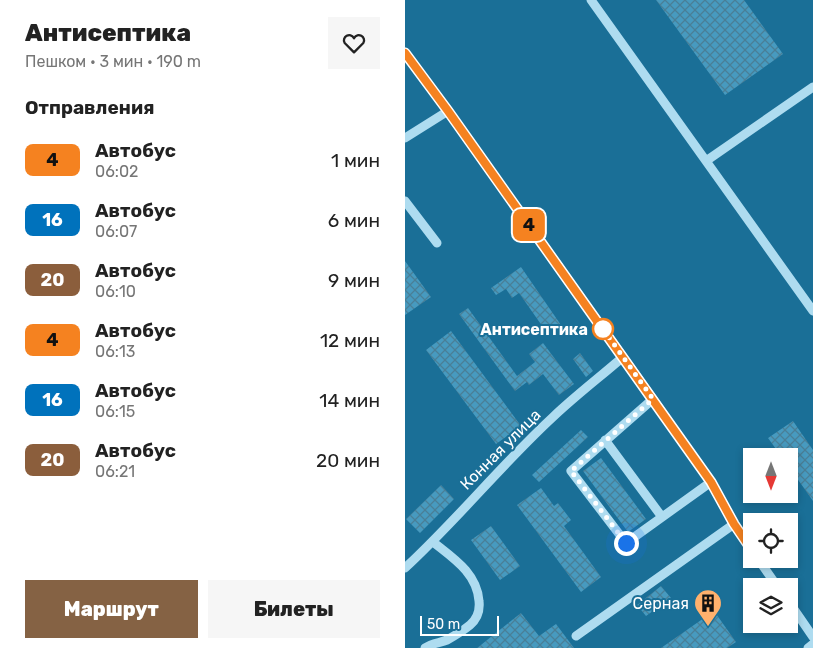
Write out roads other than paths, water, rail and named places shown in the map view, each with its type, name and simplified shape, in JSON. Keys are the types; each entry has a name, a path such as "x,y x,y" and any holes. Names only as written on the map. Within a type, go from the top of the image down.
{"street":[{"path":"591,0 813,311"},
{"path":"405,53 711,482 743,537"},
{"path":"706,162 813,87"},
{"path":"405,138 448,111"},
{"path":"405,201 437,243"},
{"name":"Конная улица","path":"405,568 433,542 473,497 553,417 623,357"},
{"path":"653,399 571,471 626,543 711,482"},
{"path":"605,440 662,517"},
{"path":"576,636 734,524"},
{"path":"425,648 447,640 471,624 480,606 479,592 467,571 433,542"},
{"path":"798,615 813,637"},
{"path":"808,648 813,644"}],"place":[{"name":"Антисептика","path":"603,329"},
{"name":"Серная","path":"708,627"}]}
